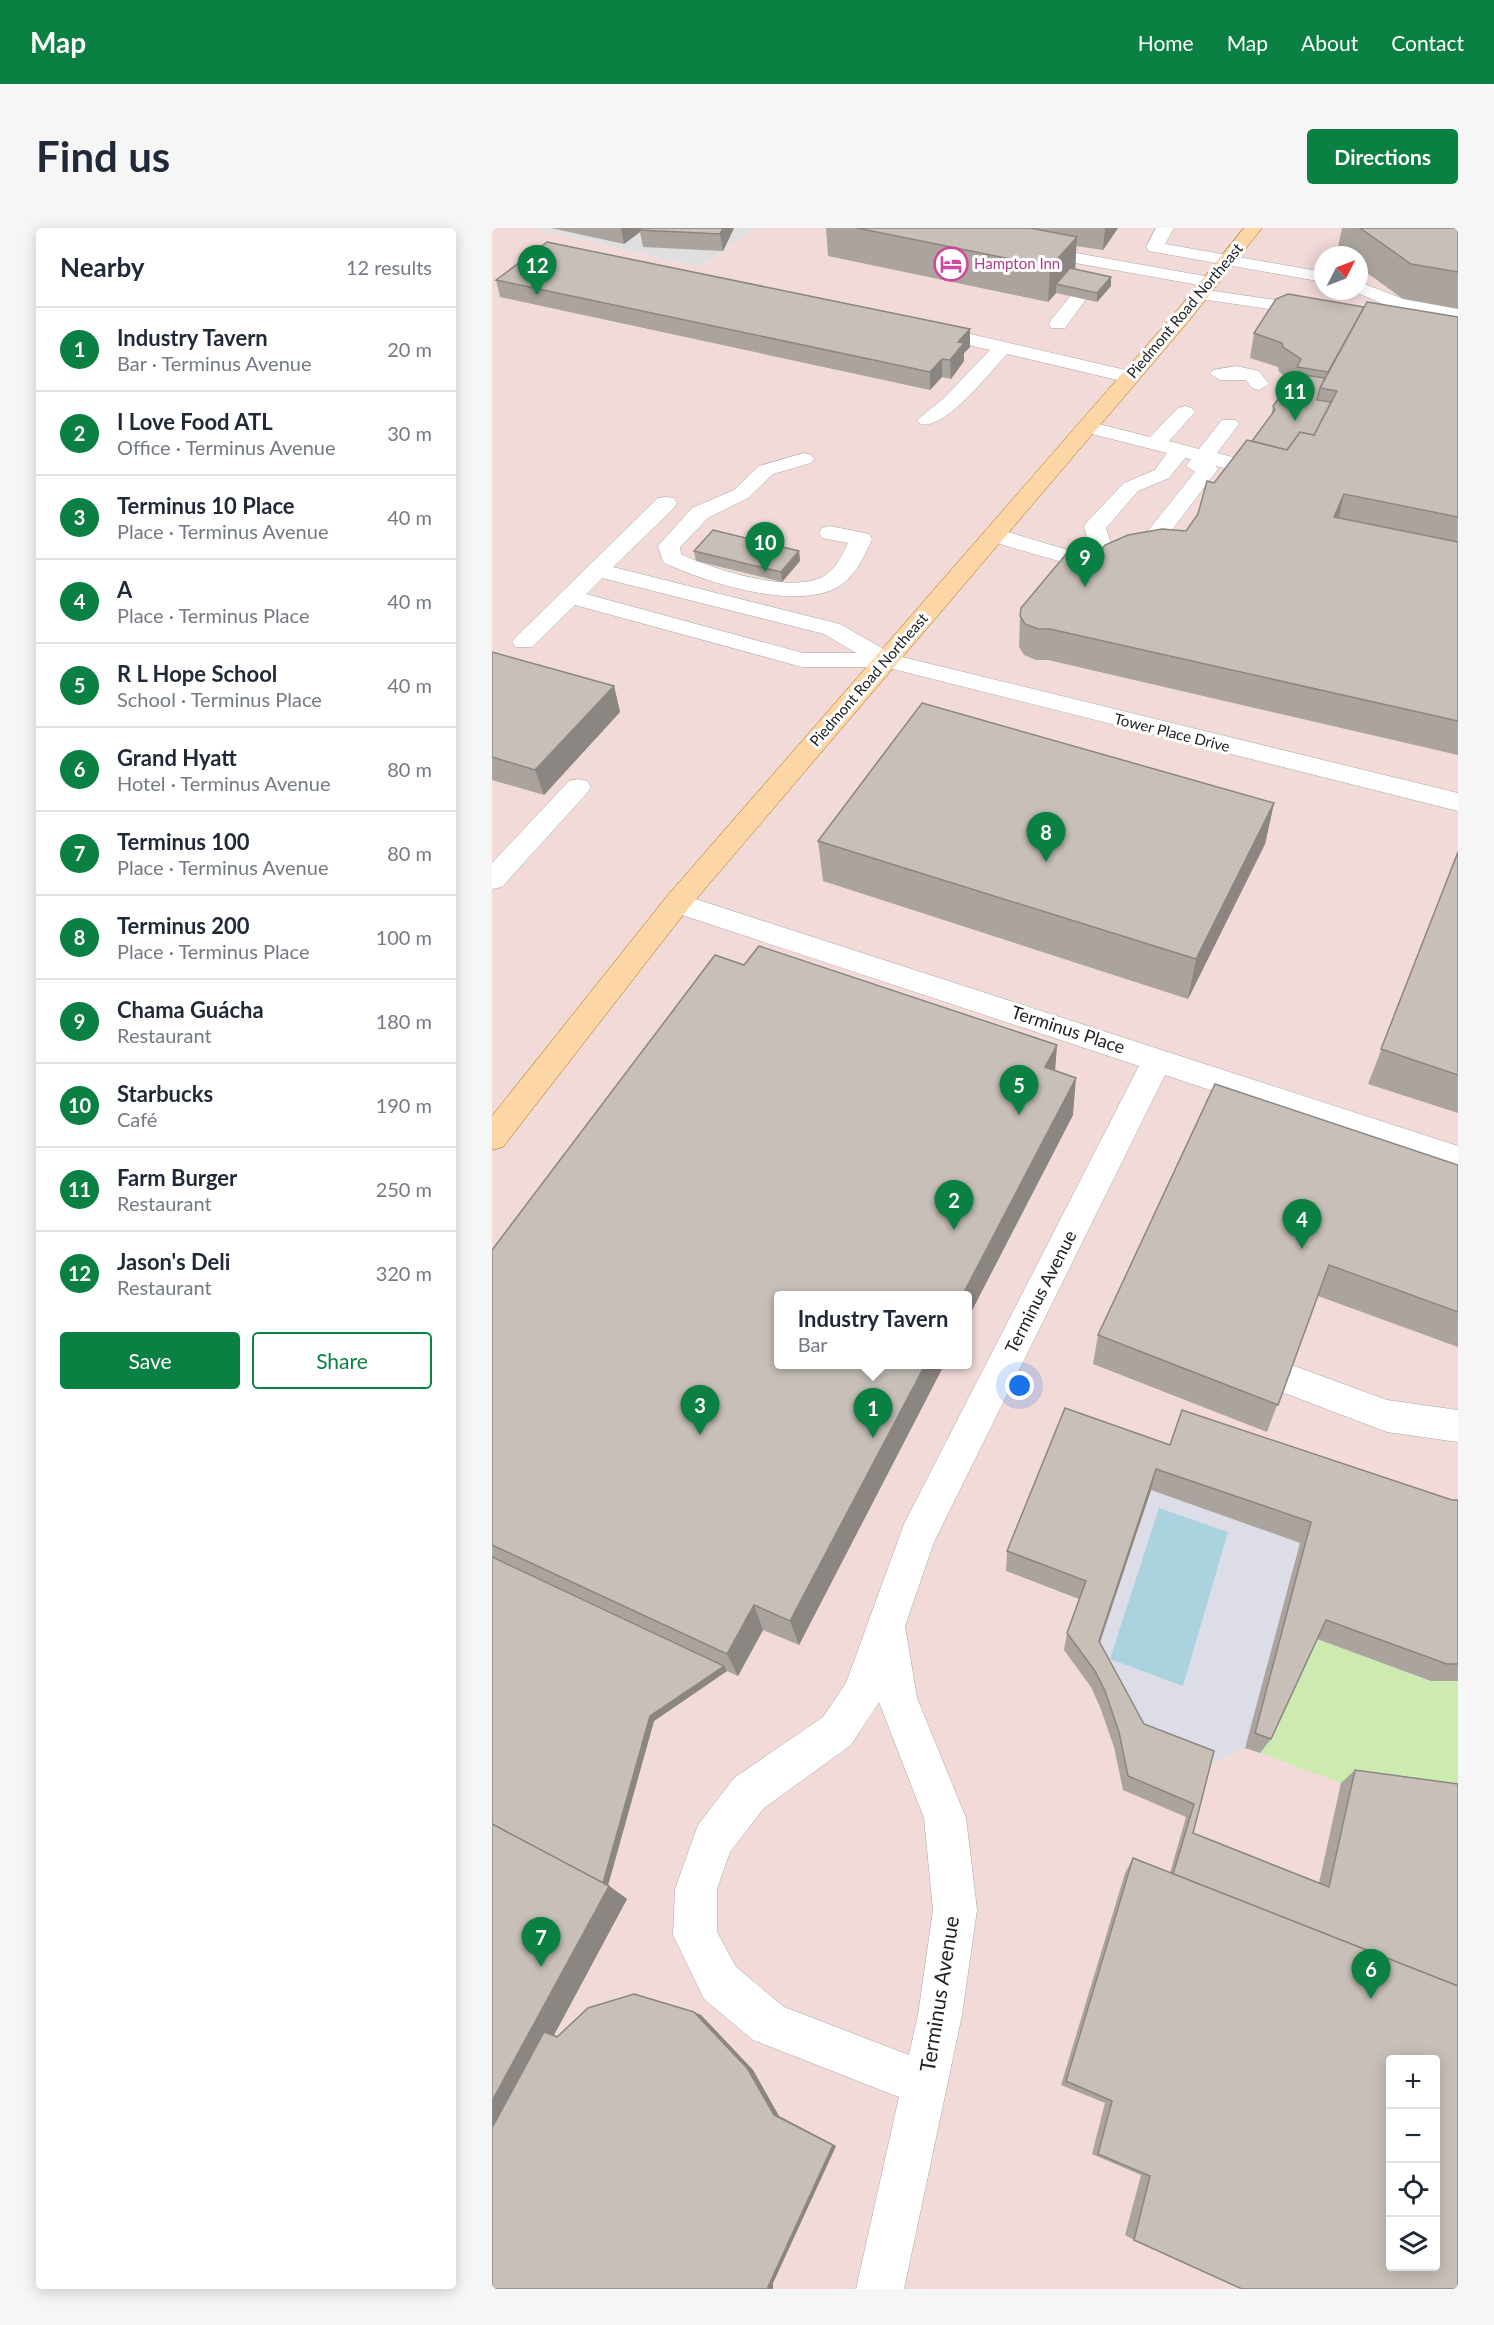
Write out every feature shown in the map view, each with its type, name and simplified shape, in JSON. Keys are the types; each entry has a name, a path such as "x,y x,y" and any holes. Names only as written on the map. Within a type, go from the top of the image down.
{"main road":[{"name":"Piedmont Road Northeast","path":"492,1138 548,1070 677,903 1130,377 1253,228"}],"street":[{"path":"1165,228 1155,247 1314,275"},
{"path":"1009,247 1111,264 1205,288 1340,314"},
{"path":"1091,282 1111,264"},
{"path":"1368,291 1396,303 1458,314"},
{"path":"1058,324 1078,298"},
{"path":"1411,324 1458,331"},
{"path":"911,327 1130,377"},
{"path":"927,420 951,402 1003,347"},
{"path":"1220,374 1236,372 1252,375 1259,384"},
{"path":"1160,439 1185,412"},
{"path":"1151,542 1208,469 1196,466 1228,424"},
{"path":"1087,427 1160,439 1180,451 1295,479"},
{"path":"994,535 1090,563 1102,550 1095,527 1131,487 1162,474 1180,451"},
{"path":"804,459 766,470 741,494 700,513 669,546 671,557 685,565 748,583 796,589 830,582 854,556 861,539 830,532"},
{"path":"524,642 666,503"},
{"path":"598,570 832,629 886,660"},
{"path":"570,597 802,660 886,660"},
{"name":"Tower Place Drive","path":"886,660 1286,762 1458,802"},
{"path":"492,880 578,787"},
{"name":"Terminus Place","path":"677,903 1458,1159"},
{"name":"Terminus Avenue","path":"926,2084 769,2024 720,1983 695,1935 696,1889 713,1840 749,1793 837,1731 862,1695 888,1626 917,1537 1158,1059"},
{"path":"1287,1378 1387,1416 1458,1426"},
{"name":"Terminus Avenue","path":"880,2289 940,2015 955,1910 945,1818 897,1698 888,1626"}],"shaded area":[{"path":"492,228 532,228 700,267 755,228 1458,228 1458,2289 492,2289"},
{"path":"532,228 755,228 700,267"},
{"path":"1151,1490 1300,1543 1245,1748 1206,1766 1138,1739 1094,1658"}],"green space":[{"path":"1314,1638 1431,1681 1458,1681 1458,1800 1341,1783 1260,1753"}],"water":[{"path":"1159,1508 1228,1532 1183,1686 1110,1659"}],"building":[{"path":"641,228 723,228 720,234 640,230"},
{"path":"857,228 1030,228 1077,237 1050,267"},
{"path":"1360,228 1458,228 1458,272 1411,264"},
{"path":"547,242 970,329 958,342 964,343 950,360 942,359 930,372 496,280"},
{"path":"1070,268 1111,277 1097,293 1056,284"},
{"path":"1288,294 1364,307 1328,372 1297,367 1301,359 1283,347 1282,343 1254,333 1276,299"},
{"path":"1367,302 1458,317 1458,517 1344,494 1334,517 1458,542 1458,721 1050,629 1038,629 1025,624 1020,616 1021,608 1077,541 1102,549 1105,545 1128,535 1162,529 1186,531 1198,514 1207,481 1214,483 1247,440 1287,450 1300,432 1314,435 1337,391 1320,388"},
{"path":"1296,374 1325,378 1317,400 1331,402 1314,435 1300,432 1287,450 1252,441 1275,410 1273,406"},
{"path":"713,530 799,551 781,572 694,551"},
{"path":"492,652 614,686 535,770 492,757"},
{"path":"922,703 1274,803 1196,959 818,841"},
{"path":"1458,852 1458,1075 1381,1049"},
{"path":"759,946 1057,1045 1045,1067 1076,1078 965,1291 774,1291 774,1369 923,1369 790,1621 754,1605 727,1654 492,1545 492,1250 715,955 744,965"},
{"path":"1215,1084 1458,1165 1458,1312 1329,1265 1278,1405 1098,1335"},
{"path":"1065,1408 1170,1445 1182,1410 1452,1500 1458,1500 1458,1664 1447,1664 1326,1620 1271,1739 1255,1733 1311,1522 1156,1469 1099,1641 1144,1724 1214,1751 1193,1833 1329,1887 1355,1770 1458,1784 1458,1986 1173,1874 1194,1804 1128,1776 1119,1732 1105,1691 1095,1671 1067,1633 1086,1581 1007,1551"},
{"path":"492,1557 724,1666 650,1716 603,1883 492,1824"},
{"path":"492,1824 609,1886 492,2101"},
{"path":"1133,1858 1458,1986 1458,2289 1242,2289 1134,2240 1150,2176 1098,2154 1112,2101 1066,2081"},
{"path":"634,1994 694,2012 747,2068 774,2115 833,2145 768,2289 492,2289 492,2128 544,2032 557,2037 588,2008"}],"place":[{"name":"Hampton Inn","path":"951,264"},
{"name":"Jason's Deli","path":"537,295"},
{"name":"Farm Burger","path":"1295,421"},
{"name":"Starbucks","path":"765,572"},
{"name":"Chama Guácha","path":"1085,587"},
{"name":"Terminus 200","path":"1046,862"},
{"name":"R L Hope School","path":"1019,1115"},
{"name":"I Love Food ATL","path":"954,1230"},
{"name":"A","path":"1302,1249"},
{"name":"Terminus 10 Place","path":"700,1435"},
{"name":"Industry Tavern","path":"873,1438"},
{"name":"Terminus 100","path":"541,1967"},
{"name":"Grand Hyatt","path":"1371,1999"}]}
